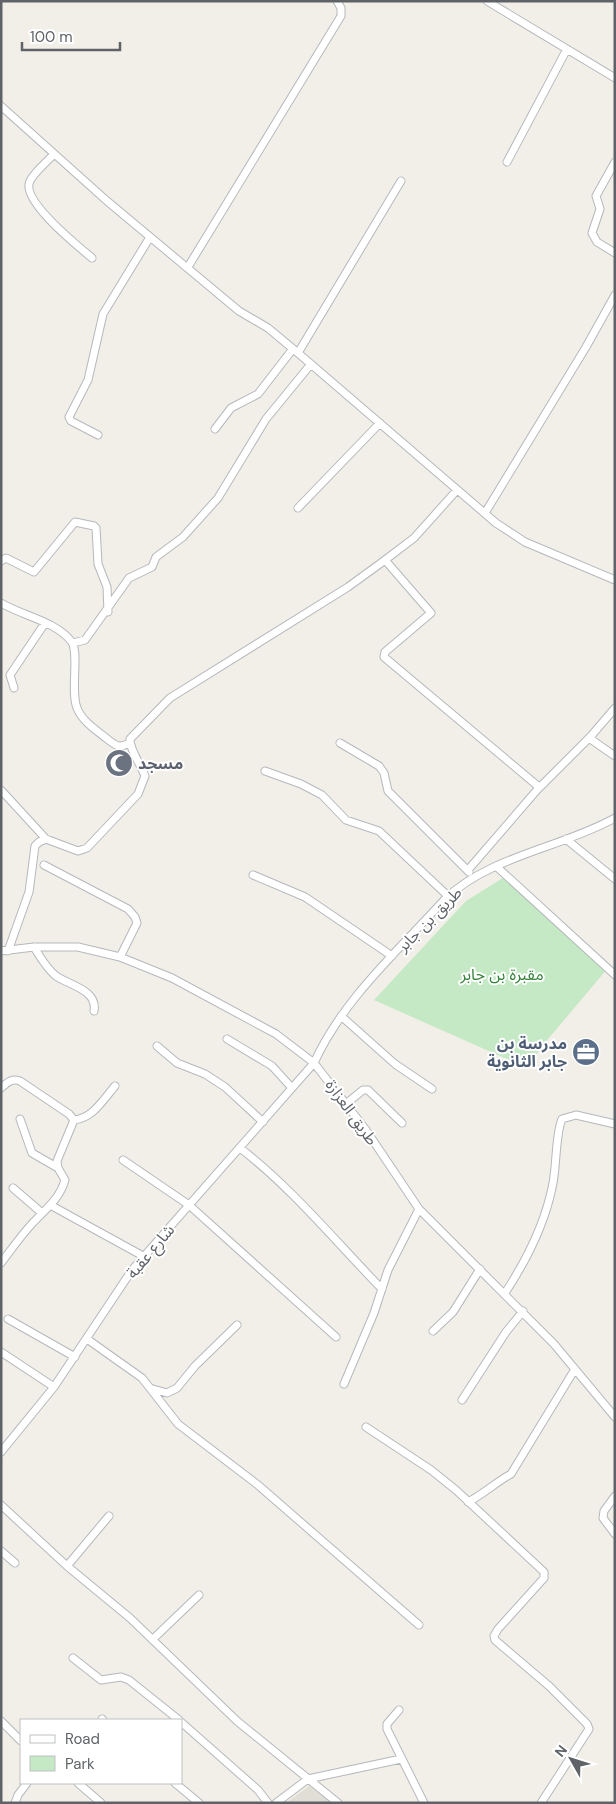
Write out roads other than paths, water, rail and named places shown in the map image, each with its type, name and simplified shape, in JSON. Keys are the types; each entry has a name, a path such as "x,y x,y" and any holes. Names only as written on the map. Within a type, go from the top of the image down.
{"street":[{"path":"188,267 306,70 341,16 341,8 337,1"},
{"path":"487,1 615,78"},
{"path":"507,162 567,49"},
{"path":"1,106 150,237 239,311 268,328 485,513 525,542 615,580"},
{"path":"54,154 30,180 30,189 45,217 92,258"},
{"path":"615,162 596,196 600,210 592,233 598,242 615,253"},
{"path":"215,429 231,408 258,394 295,351 401,180"},
{"path":"98,436 71,421 69,417 88,380 103,314 150,237"},
{"path":"485,513 586,347 615,294"},
{"path":"73,642 85,640 108,612 130,578 152,567 156,557 183,537 218,498 266,419 311,364"},
{"path":"298,508 380,422"},
{"path":"1,603 18,613 45,623 73,642 75,649 72,679 77,709 90,725 116,746 123,747 129,743 130,739 170,698 348,587 386,560 414,538 457,490"},
{"path":"1,562 6,558 11,559 29,572 34,572 75,522 94,526 96,528 98,564 106,587 108,612"},
{"path":"386,560 431,613 385,652 384,657 539,787"},
{"path":"14,688 10,675 45,623"},
{"path":"468,870 539,787 589,738 615,708"},
{"path":"589,738 615,756"},
{"path":"1,790 46,840 78,851 87,848 118,812 138,794 145,776 139,760 129,743"},
{"path":"340,743 379,766 384,774 388,791 475,877"},
{"path":"265,771 301,784 322,795 346,820 379,830 448,896"},
{"name":"طريق بن جابر","path":"314,1062 325,1040 341,1016 392,956 448,896 460,886 496,867 615,818"},
{"path":"566,839 615,879"},
{"path":"5,951 29,892 33,852 39,842 46,840"},
{"path":"44,865 128,909 135,917 137,923 120,956"},
{"path":"496,867 615,975"},
{"path":"253,875 305,897 392,956"},
{"name":"طريق العزازة","path":"5,951 78,947 120,956 172,978 276,1034 314,1062 347,1103 419,1209 523,1311 615,1417"},
{"path":"34,948 46,966 56,976 92,997 95,1006 94,1011"},
{"path":"341,1016 395,1064 432,1089"},
{"path":"227,1039 272,1066 292,1088"},
{"path":"157,1046 177,1063 205,1074 225,1087 263,1122"},
{"name":"شارع عقبة","path":"3,1448 54,1387 143,1256 314,1062"},
{"path":"1,1089 8,1082 15,1079 20,1081 70,1114 74,1120"},
{"path":"74,1120 84,1119 115,1086"},
{"path":"347,1103 363,1090 368,1090 402,1123"},
{"path":"505,1293 529,1253 540,1226 552,1188 558,1159 562,1119 576,1115 615,1124"},
{"path":"20,1119 32,1153 58,1168"},
{"path":"1,1263 42,1213 52,1206 65,1180 58,1168 57,1161 74,1120"},
{"path":"240,1148 268,1169 382,1289"},
{"path":"123,1160 189,1205 336,1337"},
{"path":"13,1188 42,1213"},
{"path":"52,1206 143,1256"},
{"path":"344,1384 401,1240 419,1209"},
{"path":"433,1331 453,1312 480,1269"},
{"path":"462,1400 506,1332 523,1311"},
{"path":"8,1319 75,1357"},
{"path":"153,1389 167,1392 177,1388 195,1366 237,1325"},
{"path":"87,1338 142,1378 153,1389 168,1413 178,1424 258,1485 380,1594 419,1625"},
{"path":"1,1352 54,1387"},
{"path":"468,1502 485,1493 511,1474 575,1369"},
{"path":"366,1427 431,1470 544,1572 544,1578 495,1632 495,1640 549,1686 588,1724 589,1729 541,1803"},
{"path":"615,1496 604,1511 603,1518 615,1534"},
{"path":"1,1505 67,1566 153,1639 237,1721 338,1803"},
{"path":"67,1566 109,1516"},
{"path":"1,1551 15,1563"},
{"path":"153,1639 199,1595"},
{"path":"72,1658 101,1680 121,1677 129,1680 178,1719"},
{"path":"399,1710 387,1724 387,1729 424,1803"},
{"path":"1,1721 20,1741"},
{"path":"182,1723 258,1790 268,1803"},
{"path":"276,1803 308,1778 401,1759"},
{"path":"15,1803 26,1784"},
{"path":"79,1784 101,1803"},
{"path":"176,1784 200,1803"}],"place":[{"name":"مسجد","path":"119,763"},
{"name":"مدرسة بن جابر الثانوية","path":"586,1052"}],"park label":[{"name":"مقبرة بن جابر","path":"502,974"}]}
